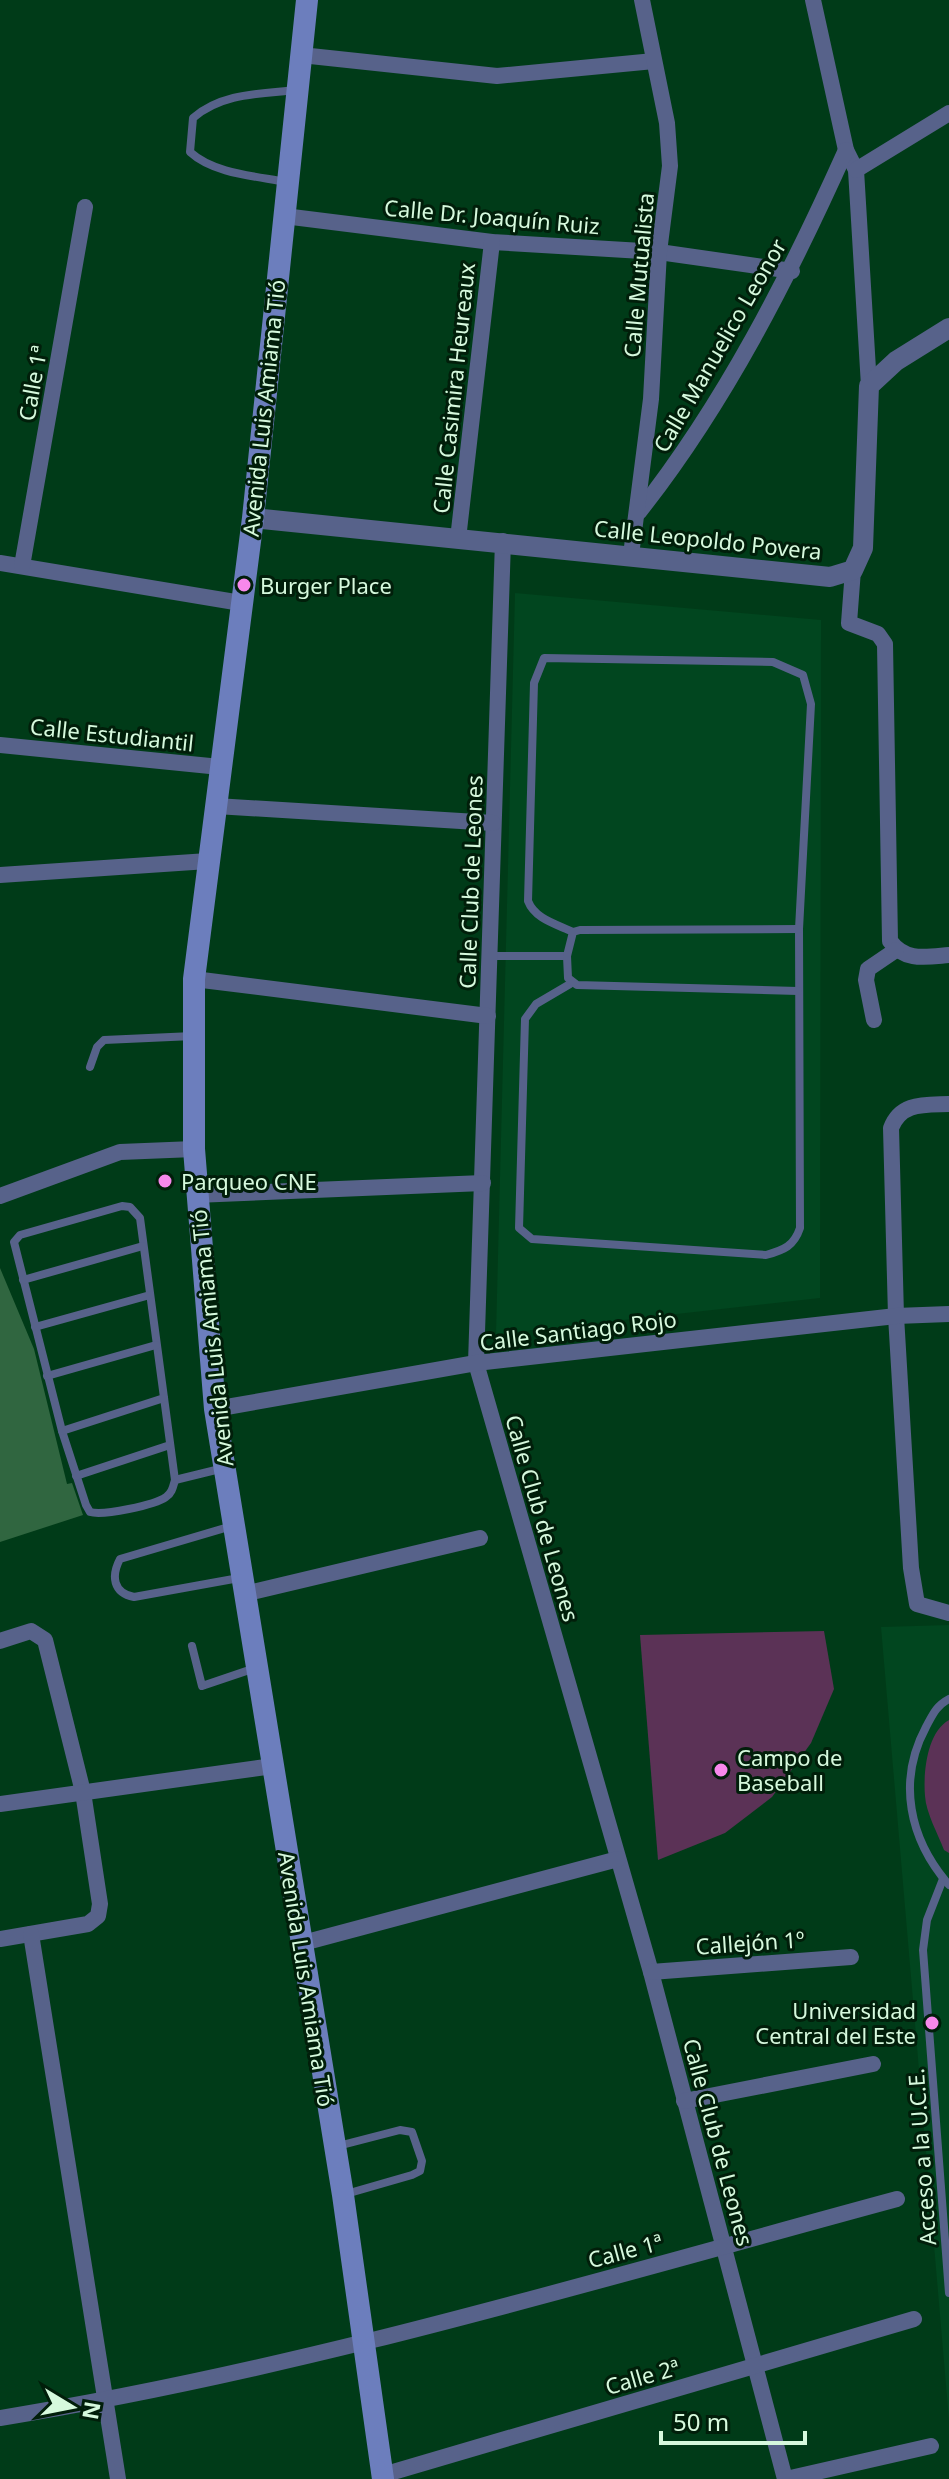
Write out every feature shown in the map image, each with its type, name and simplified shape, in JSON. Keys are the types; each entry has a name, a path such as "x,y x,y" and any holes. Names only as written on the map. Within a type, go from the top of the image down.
{"main road":[{"name":"Avenida Luis Amiama Tió","path":"307,0 253,518 194,979 195,1195 215,1409 343,2195 383,2477"}],"street":[{"name":"Calle Mutualista","path":"631,555 639,512 651,399 659,252 670,166 667,123 642,0"},
{"path":"813,0 846,150 856,170 949,113"},
{"path":"301,55 497,76 654,61"},
{"name":"Calle Manuelico Leonor","path":"639,512 680,460 792,271 846,150"},
{"name":"Calle Leopoldo Povera","path":"253,518 503,541 830,577 853,570 863,548 869,386 856,170"},
{"name":"Calle 1ª","path":"22,566 85,207"},
{"name":"Calle Dr. Joaquín Ruiz","path":"284,216 492,242 659,252 792,271"},
{"name":"Calle Casimira Heureaux","path":"458,539 492,242"},
{"path":"869,386 896,361 949,328"},
{"name":"Calle Club de Leones","path":"503,541 476,1363 651,1972 785,2479"},
{"path":"0,563 241,603"},
{"path":"853,570 849,623 878,634 885,644 887,927 896,950 915,958 949,955"},
{"name":"Calle Estudiantil","path":"0,745 220,767"},
{"path":"216,806 493,823"},
{"path":"0,875 208,861"},
{"path":"874,1020 866,980 868,969 896,950"},
{"path":"194,979 488,1016"},
{"path":"949,1104 915,1105 895,1118 891,1128 896,1316 917,1604 949,1613"},
{"path":"0,1196 120,1152 194,1149"},
{"path":"195,1195 483,1183"},
{"name":"Calle Santiago Rojo","path":"215,1409 476,1363 896,1316 949,1314"},
{"path":"242,1586 480,1538"},
{"path":"0,1641 31,1631 44,1638 83,1792 100,1904 98,1916 88,1924 0,1939"},
{"path":"0,1804 273,1766"},
{"path":"303,1943 618,1859"},
{"path":"31,1934 118,2479"},
{"name":"Callejón 1º","path":"651,1972 851,1957"},
{"path":"684,2101 873,2064"},
{"name":"Calle 1ª","path":"0,2418 104,2401 364,2342 897,2199"},
{"name":"Calle 2ª","path":"383,2477 914,2319"},
{"path":"785,2479 931,2446"}],"lane":[{"path":"287,182 238,173 199,160 190,152 190,135 193,118 215,103 239,96 297,90"},
{"path":"798,991 570,984 536,1004 525,1019 519,1228 523,1234 532,1239 607,1246 766,1255 786,1249 796,1241 800,1228 799,929 811,704 803,675 790,666 773,662 544,658 534,683 528,901 531,910 573,932 799,929"},
{"path":"570,984 567,956 573,932"},
{"path":"490,956 567,956"},
{"path":"90,1067 97,1047 104,1040 194,1036"},
{"path":"122,1206 136,1211 143,1246 175,1480 173,1489 163,1499 102,1514 90,1512 62,1431 15,1238 122,1206"},
{"path":"23,1280 143,1246"},
{"path":"35,1327 150,1295"},
{"path":"47,1376 156,1345"},
{"path":"62,1431 164,1398"},
{"path":"76,1476 170,1445"},
{"path":"175,1480 224,1468"},
{"path":"233,1526 120,1559 114,1570 116,1586 123,1595 134,1597 242,1586"},
{"path":"192,1646 202,1686 256,1668"},
{"path":"946,1882 916,1829 908,1792 912,1753 938,1705 949,1699"},
{"name":"Acceso a la U.C.E.","path":"946,1882 927,1920 923,1950 949,2293"},
{"path":"334,2147 400,2130 412,2132 422,2161 420,2171 412,2175 343,2195"}],"shaded area":[{"path":"515,593 821,620 820,1298 496,1334"},
{"name":"Universidad Central del Este","path":"949,1625 949,2420 881,1627"},
{"name":"Campo de Baseball","path":"824,1631 834,1689 811,1743 772,1797 725,1833 658,1860 640,1635"},
{"path":"949,1720 949,1853 944,1850 930,1816 925,1787 931,1743"}],"building":[{"path":"0,1268 34,1349 67,1484 72,1483 83,1515 0,1542"}],"place":[{"name":"Burger Place","path":"244,585"},
{"name":"Parqueo CNE","path":"165,1181"},
{"name":"Campo de Baseball","path":"721,1770"},
{"name":"Universidad Central del Este","path":"932,2023"}]}
